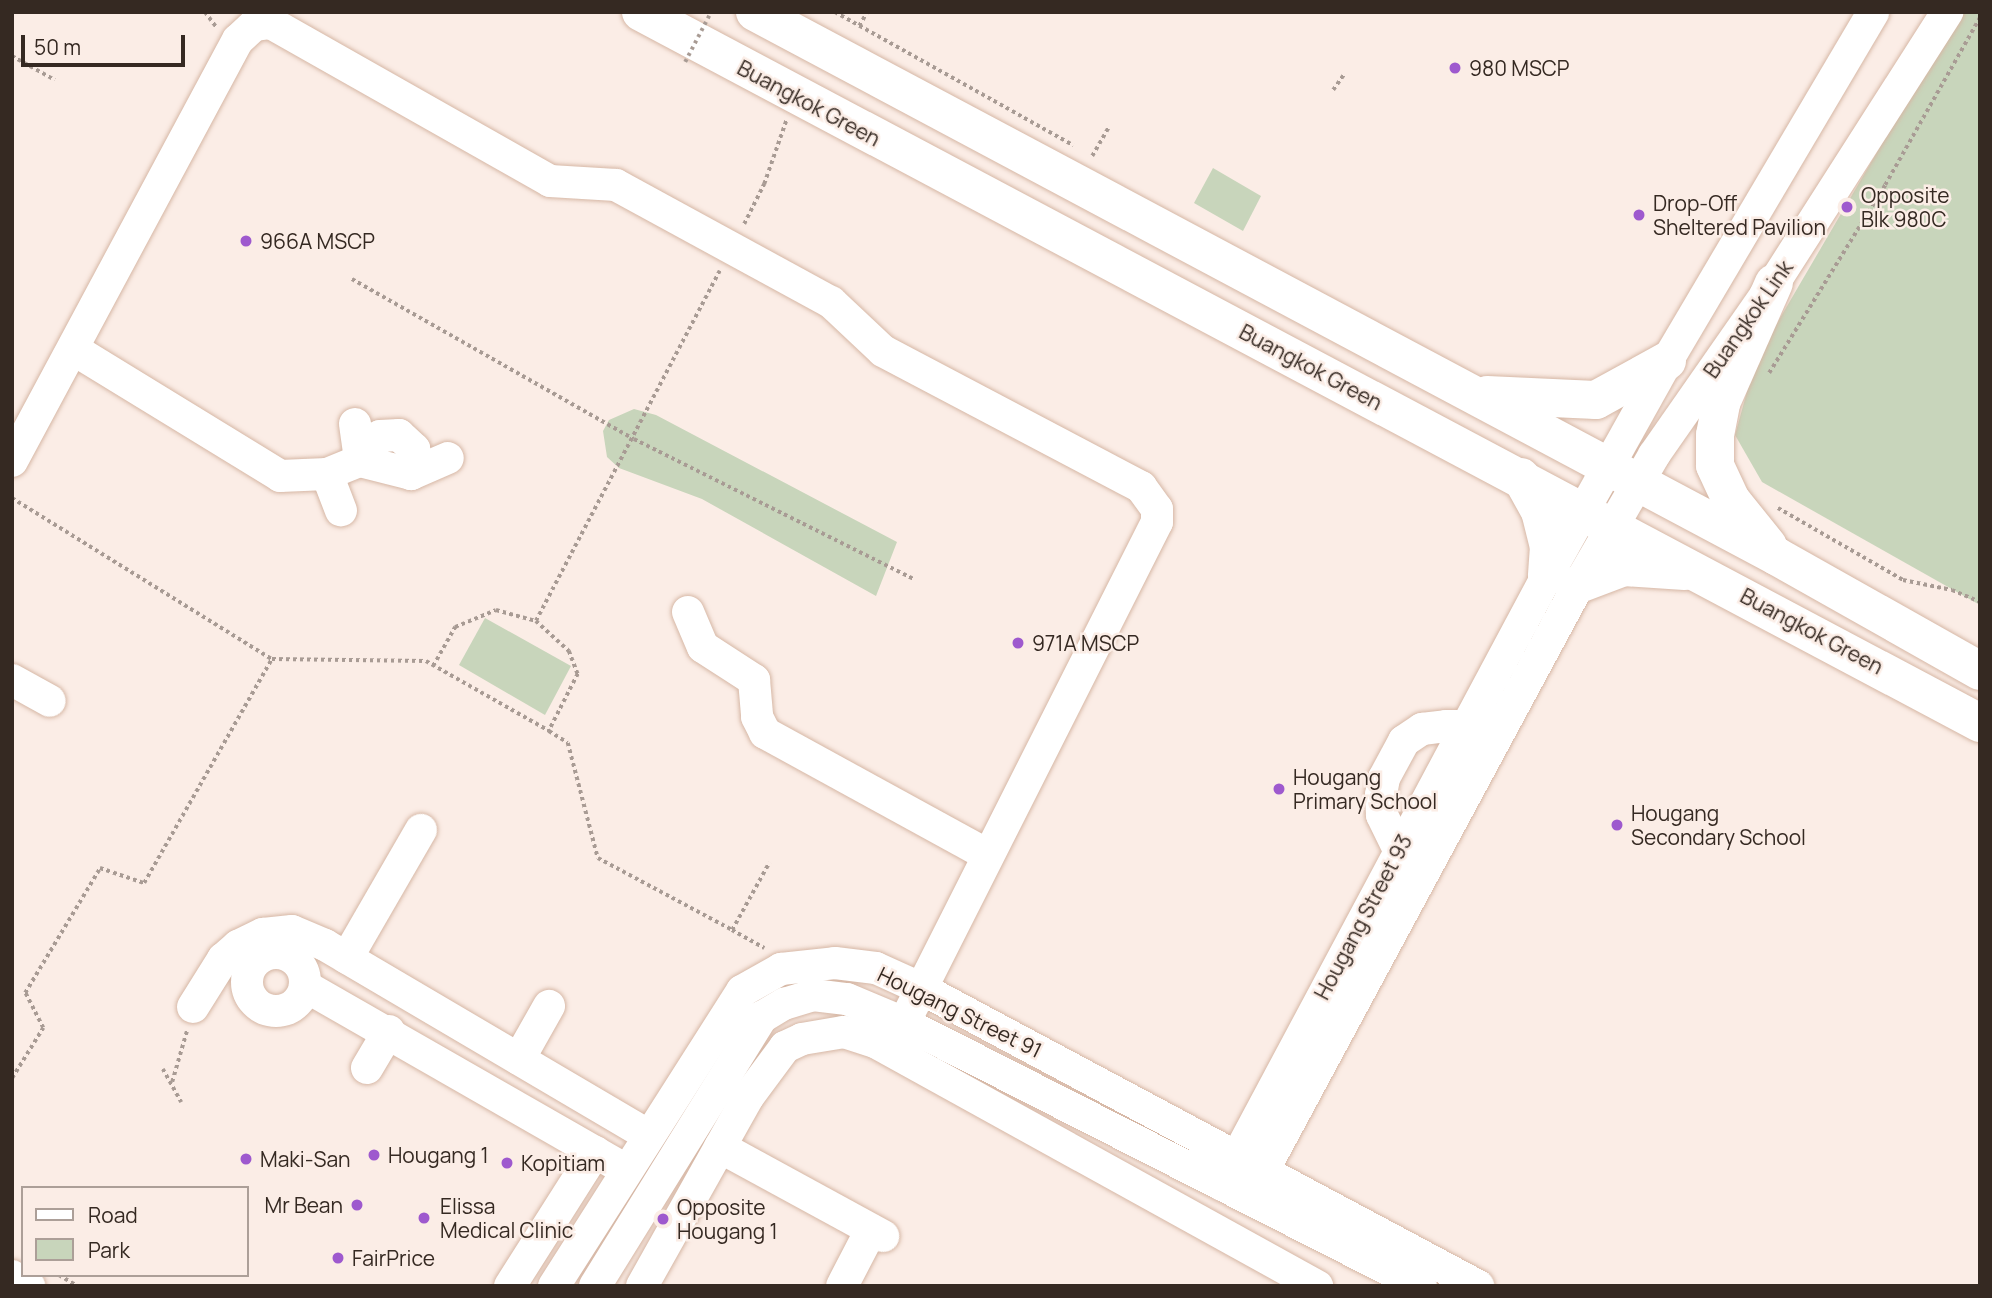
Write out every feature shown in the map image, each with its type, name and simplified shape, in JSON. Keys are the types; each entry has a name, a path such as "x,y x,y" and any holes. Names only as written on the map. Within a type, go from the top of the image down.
{"main road":[{"name":"Buangkok Green","path":"641,12 1980,723"},
{"path":"755,12 1776,556 1980,671"},
{"path":"1774,283 1721,404 1715,465 1731,500 1776,556"},
{"path":"1468,393 1546,401 1596,400 1667,361"},
{"path":"1521,477 1540,511 1549,545 1563,580 1624,567 1701,573"}],"street":[{"path":"1833,76 1845,12"},
{"name":"Buangkok Link","path":"1623,475 1667,361 1873,12"},
{"name":"Buangkok Link","path":"1623,475 1774,283 1947,12"},
{"path":"12,461 251,19 271,23 550,181 616,185 831,302 883,351 1141,487 1157,509 1157,522 904,1023"},
{"path":"74,349 279,476 327,474 360,461 380,436 399,435 414,449 411,474 448,458"},
{"path":"355,424 360,461"},
{"path":"327,474 341,510"},
{"name":"Hougang Street 93","path":"1244,1177 1343,954 1398,849 1466,726 1563,580 1623,475"},
{"name":"Hougang Street 93","path":"1244,1177 1371,969 1427,864 1496,745 1563,580"},
{"path":"688,612 704,647 754,680 757,717 765,733 988,855"},
{"path":"12,680 50,701"},
{"path":"1427,864 1398,849 1382,816 1381,795 1399,750 1422,729 1466,726 1496,745"},
{"path":"347,958 421,831"},
{"path":"193,1007 223,959 264,934 292,931 347,958 648,1135"},
{"path":"1343,954 1371,969"},
{"name":"Hougang Street 91","path":"554,1286 718,1024 742,991 757,979 790,967 835,963 876,968 920,988 1099,1082 1244,1177 1421,1286"},
{"path":"305,986 389,1031 626,1170"},
{"name":"Hougang Street 91","path":"595,1286 762,1017 784,1004 813,995 848,999 904,1023 1082,1114 1244,1177 1478,1286"},
{"path":"519,1059 549,1006"},
{"path":"367,1068 389,1031"},
{"path":"642,1286 748,1097 785,1047 802,1039 844,1032 877,1043 1317,1286"},
{"path":"1082,1114 1099,1082"},
{"path":"720,1147 877,1233 842,1286"},
{"path":"510,1286 596,1152"},
{"path":"12,1276 29,1286"}],"path":[{"path":"685,62 710,12"},
{"path":"859,26 867,12"},
{"path":"1765,380 1813,296 1885,185 1980,17"},
{"path":"12,56 55,80"},
{"path":"1333,90 1344,74"},
{"path":"536,621 634,439 764,184 786,119"},
{"path":"1092,156 1109,125"},
{"path":"352,279 634,439 915,580"},
{"path":"12,498 272,659 426,662 549,731 568,743 598,858 732,930 769,863"},
{"path":"1768,503 1903,580 1952,590 1980,602"},
{"path":"433,666 455,627 496,610 536,621 569,651 578,674 549,731"},
{"path":"12,1078 43,1028 24,993 100,868 144,883 272,659"},
{"path":"172,1082 193,1007"},
{"path":"163,1069 181,1102"}],"green space":[{"path":"1959,12 1980,12 1980,605 1762,482 1735,435 1756,359"},
{"path":"1213,168 1261,196 1243,231 1194,203"},
{"path":"634,409 656,415 897,542 876,596 702,499 619,468 607,457 603,431 609,420"},
{"path":"485,618 571,666 545,715 459,665"}],"place":[{"name":"980 MSCP","path":"1455,68"},
{"name":"Opposite Blk 980C","path":"1847,207"},
{"name":"Drop-Off Sheltered Pavilion","path":"1639,215"},
{"name":"966A MSCP","path":"246,241"},
{"name":"971A MSCP","path":"1018,643"},
{"name":"Hougang Primary School","path":"1279,789"},
{"name":"Hougang Secondary School","path":"1617,825"},
{"name":"Hougang 1","path":"374,1155"},
{"name":"Maki-San","path":"246,1159"},
{"name":"Kopitiam","path":"507,1163"},
{"name":"Mr Bean","path":"357,1205"},
{"name":"Elissa Medical Clinic","path":"424,1218"},
{"name":"Opposite Hougang 1","path":"663,1219"},
{"name":"FairPrice","path":"338,1258"}]}
